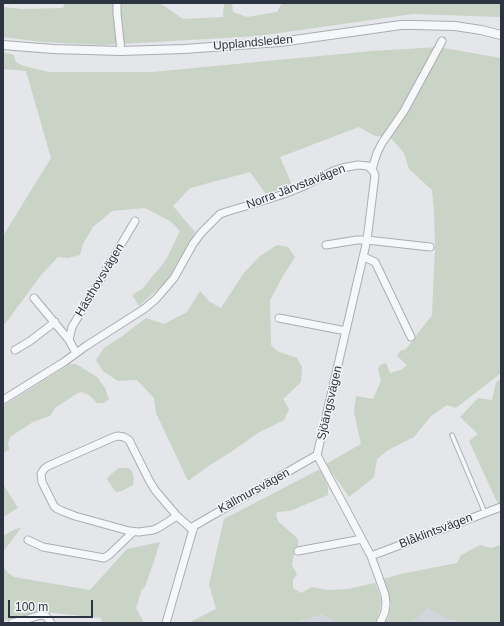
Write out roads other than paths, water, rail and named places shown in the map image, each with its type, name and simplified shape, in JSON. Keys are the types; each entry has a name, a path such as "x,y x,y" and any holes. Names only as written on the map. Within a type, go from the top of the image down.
{"street":[{"path":"117,3 121,51"},
{"name":"Upplandsleden","path":"3,45 53,49 121,51 184,49 280,42 413,24 455,26 501,35"},
{"path":"372,170 377,153 382,143 404,111 442,41"},
{"name":"Norra Järvstavägen","path":"3,400 64,362 156,300 174,278 193,244 201,233 220,214 284,194 342,168 358,165 368,166 372,170"},
{"name":"Sjöängsvägen","path":"372,170 374,173 374,180 364,257 317,455 371,556 385,595 385,612 380,623"},
{"name":"Hästhovsvägen","path":"69,340 75,321 135,221"},
{"path":"326,246 357,240 430,246"},
{"path":"364,257 374,262 378,266 411,337"},
{"path":"34,298 69,340 76,353"},
{"path":"279,318 346,331"},
{"path":"15,350 30,341 54,322"},
{"path":"166,623 193,530 177,516 155,490 129,440 124,437 114,437 48,466 41,474 42,482 56,508 75,516 132,532 158,528 177,516"},
{"name":"Källmursvägen","path":"193,530 194,526 317,455"},
{"name":"Blåklintsvägen","path":"371,556 501,507"},
{"path":"28,540 43,547 104,558 109,555 132,532"},
{"path":"298,551 362,539"},
{"path":"12,623 40,615 46,616 52,623"}],"lane":[{"path":"452,435 485,513"}]}
